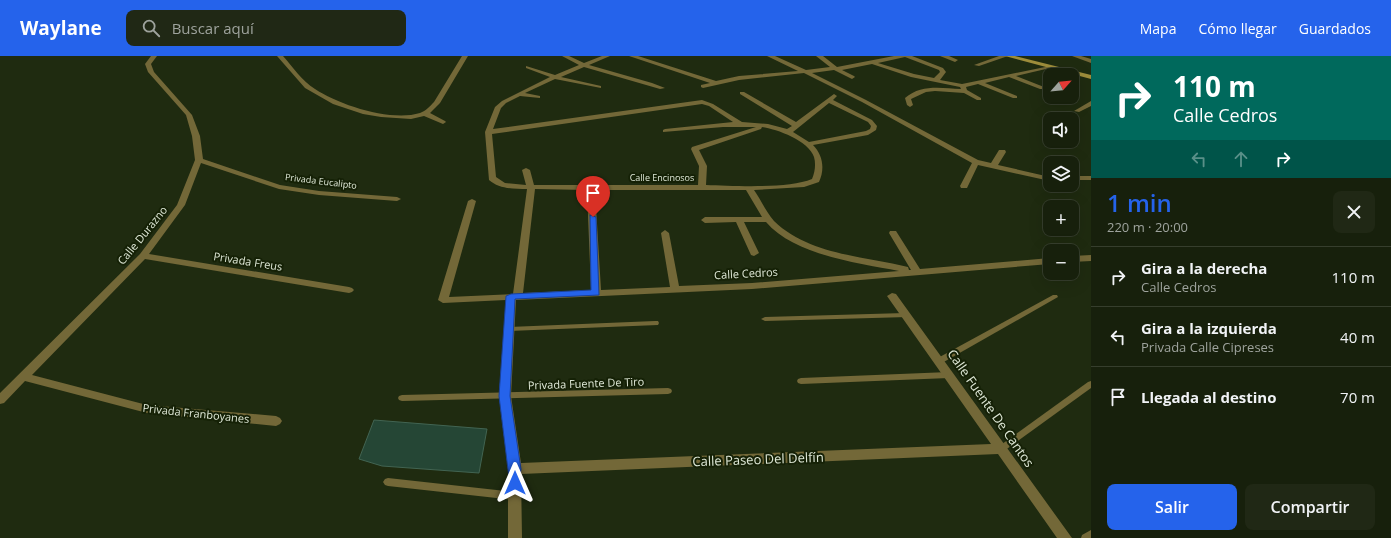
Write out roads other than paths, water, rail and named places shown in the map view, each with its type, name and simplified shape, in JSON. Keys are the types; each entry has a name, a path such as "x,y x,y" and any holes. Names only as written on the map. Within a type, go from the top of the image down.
{"street":[{"name":"Calle Durazno","path":"0,400 143,256 181,205 199,160 196,136 188,115 151,72 148,64 154,56"},
{"path":"280,56 311,89 334,102 350,108 389,116 413,116 424,114 437,103 464,56"},
{"path":"565,56 583,66 638,79 662,88"},
{"path":"607,56 597,57 583,66 519,94 498,107 488,132 705,102 740,124"},
{"path":"632,56 714,82"},
{"path":"770,56 808,72 976,162 1043,178"},
{"path":"819,56 836,69 852,77"},
{"path":"703,86 714,82 739,78 836,69 874,63 903,56"},
{"path":"906,56 941,69 943,72 936,80"},
{"path":"943,56 955,60"},
{"path":"977,65 1005,56"},
{"path":"1008,56 1091,77"},
{"path":"1075,56 1091,60"},
{"path":"1087,56 1091,60"},
{"path":"874,63 913,76 936,80 963,88 979,99"},
{"path":"528,67 555,77 599,87"},
{"path":"910,105 908,98 925,89 963,88 1048,67"},
{"path":"1011,76 1042,88"},
{"path":"980,83 1015,97"},
{"path":"788,132 841,90"},
{"path":"742,93 796,125"},
{"path":"519,94 538,97"},
{"path":"665,131 740,124 765,126 788,132 809,144 861,135 873,130 874,126 870,121 829,100"},
{"path":"1077,111 1091,103"},
{"path":"424,114 444,122"},
{"path":"702,187 703,166 694,149 765,126"},
{"name":"Calle Encinosos","path":"488,132 492,178 504,185 531,187 749,188 804,185 816,180 820,169 818,156 809,144"},
{"path":"993,167 1002,152"},
{"name":"Privada Eucalipto","path":"199,160 279,186 319,193 397,199"},
{"path":"964,186 976,162"},
{"path":"516,538 514,496 515,469 505,396 509,329 531,187 526,170"},
{"path":"1079,178 1090,178"},
{"path":"591,187 596,293"},
{"path":"749,188 768,219 788,236 806,244 853,259 917,272"},
{"name":"Calle Cedros","path":"472,201 443,300 752,286 1043,262"},
{"path":"705,220 768,219"},
{"path":"739,220 754,253"},
{"path":"665,233 675,289"},
{"path":"893,233 917,272"},
{"name":"Privada Freus","path":"143,256 349,290"},
{"path":"1079,259 1091,258"},
{"name":"Calle Fuente De Cantos","path":"892,296 904,315 939,361 1065,538"},
{"name":"Privada Franboyanes","path":"24,377 147,409 276,422"},
{"name":"Calle Paseo Del Delfín","path":"515,469 1001,449"}],"lane":[{"path":"939,361 1055,297"},
{"path":"765,319 904,315"},
{"path":"509,329 655,323"},
{"path":"801,381 949,375"},
{"path":"1001,449 1091,384"},
{"name":"Privada Fuente De Tiro","path":"402,398 668,391"},
{"path":"388,482 514,496"},
{"path":"1086,538 1091,534"}]}
